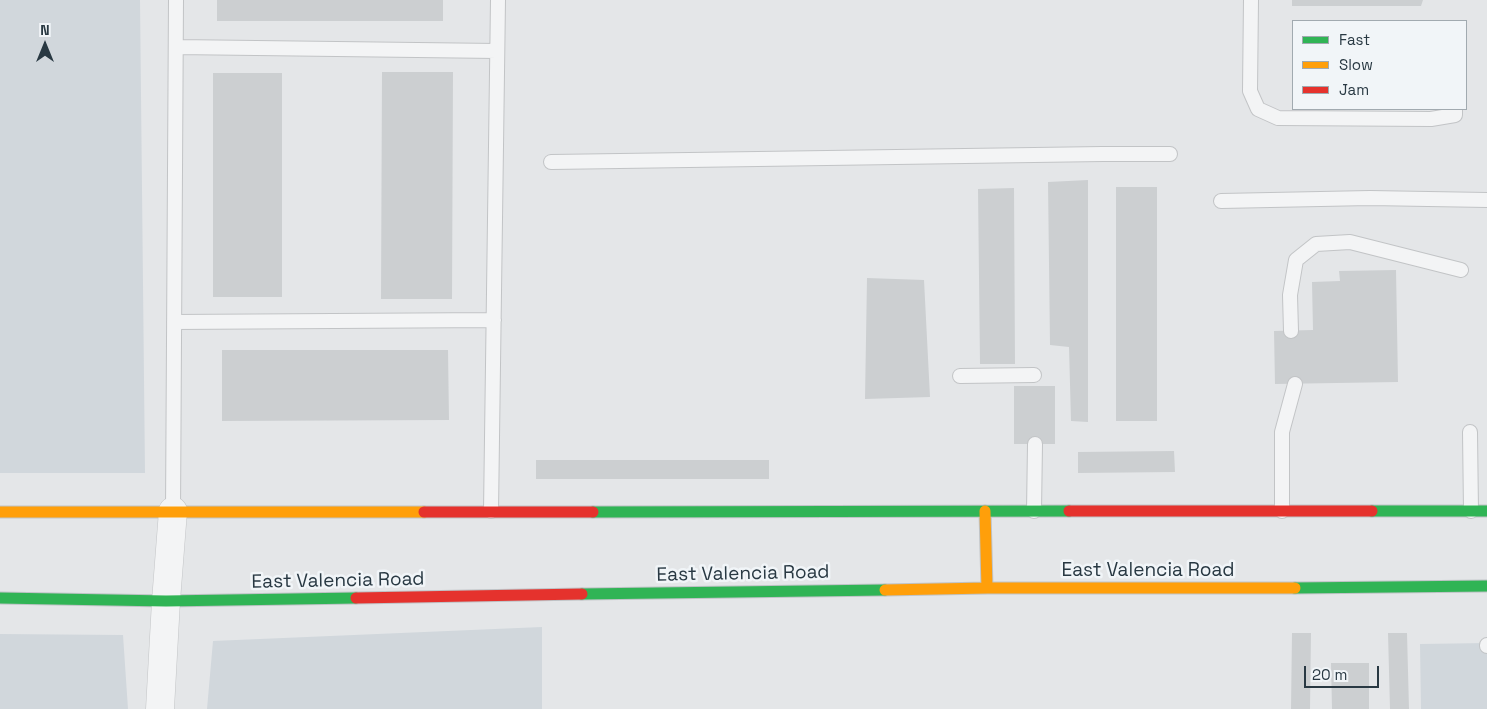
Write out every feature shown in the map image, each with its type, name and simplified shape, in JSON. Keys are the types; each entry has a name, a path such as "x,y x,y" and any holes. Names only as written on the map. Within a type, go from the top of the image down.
{"main road":[{"path":"985,511 987,588"},
{"path":"0,512 1487,511"},
{"name":"East Valencia Road","path":"0,598 166,601 987,588 1487,586"}],"street":[{"path":"160,709 173,511"}],"lane":[{"path":"173,511 176,0"},
{"path":"491,511 498,0"},
{"path":"1251,0 1250,91 1258,110 1278,118 1431,119 1455,115 1455,110"},
{"path":"176,46 497,51"},
{"path":"551,162 1170,154"},
{"path":"1221,201 1370,198 1487,200"},
{"path":"1292,331 1290,294 1296,260 1316,244 1350,242 1461,270"},
{"path":"174,322 494,320"},
{"path":"960,376 1034,375"},
{"path":"1282,511 1282,432 1295,384"},
{"path":"1470,432 1471,511"},
{"path":"1034,511 1035,444"}],"shaded area":[{"path":"0,0 140,0 145,473 0,473"},
{"path":"542,627 542,709 207,709 213,641"},
{"path":"0,634 123,635 128,709 0,709"},
{"path":"1487,643 1487,709 1421,709 1420,644"}],"building":[{"path":"217,0 443,0 443,21 217,21"},
{"path":"1292,0 1423,0 1421,6 1292,6"},
{"path":"382,72 453,72 452,299 381,299"},
{"path":"213,73 282,73 282,297 213,297"},
{"path":"1088,180 1088,422 1071,421 1069,347 1050,345 1048,182"},
{"path":"1116,187 1157,187 1157,421 1116,421"},
{"path":"1014,188 1015,364 980,364 978,189"},
{"path":"1396,270 1398,382 1275,384 1274,331 1313,330 1312,282 1340,281 1339,271"},
{"path":"867,278 924,280 930,397 865,399"},
{"path":"222,350 448,350 449,420 222,421"},
{"path":"1014,386 1055,386 1055,444 1014,444"},
{"path":"1174,451 1175,472 1078,473 1078,452"},
{"path":"536,460 769,460 769,479 536,479"},
{"path":"1292,633 1311,633 1310,709 1291,709"},
{"path":"1388,633 1407,633 1409,709 1390,709"},
{"path":"1331,663 1369,663 1369,709 1332,709"}],"traffic: fast":[{"path":"593,512 1069,511"},
{"path":"1372,511 1487,511"},
{"path":"1295,588 1487,586"},
{"path":"582,594 885,590"},
{"path":"0,598 166,601 356,598"}],"traffic: slow":[{"path":"985,511 987,588"},
{"path":"0,512 424,512"},
{"path":"885,590 987,588 1295,588"}],"traffic: jam":[{"path":"1069,511 1372,511"},
{"path":"424,512 593,512"},
{"path":"356,598 582,594"}]}
